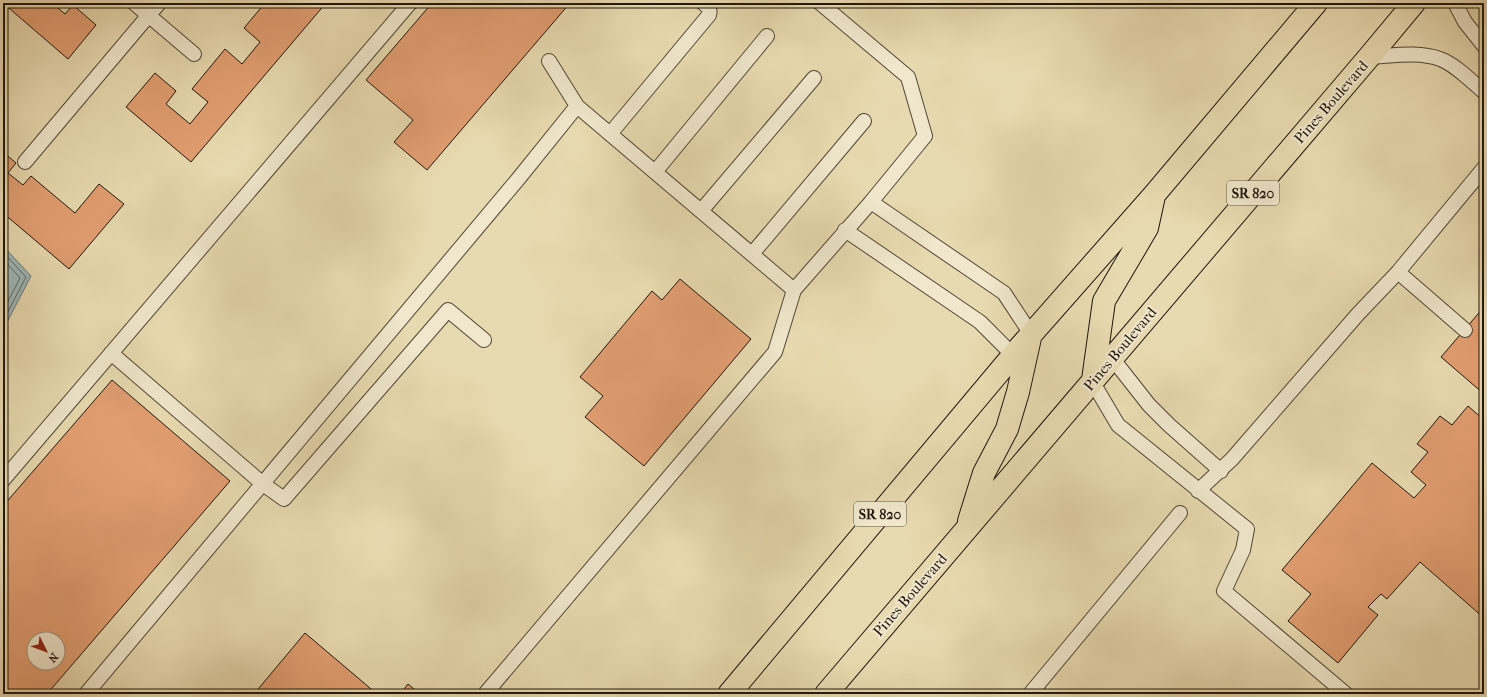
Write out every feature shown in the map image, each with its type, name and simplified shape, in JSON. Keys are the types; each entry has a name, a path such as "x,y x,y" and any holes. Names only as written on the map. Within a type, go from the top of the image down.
{"highway":[{"name":"SR 820","path":"729,694 1013,355 1154,195 1316,3"},
{"name":"Pines Boulevard","path":"826,694 1414,3"},
{"path":"1092,381 1104,301 1147,228 1154,195"},
{"path":"967,529 984,473 1007,429 1018,392 1031,334"}],"lane":[{"path":"134,3 194,54"},
{"path":"25,162 159,3"},
{"path":"3,480 410,3"},
{"path":"610,134 709,15 709,8 703,3"},
{"path":"485,694 775,352 794,290 871,202 925,136 908,77 820,3"},
{"path":"1455,3 1465,22 1484,46"},
{"path":"654,172 767,36"},
{"path":"1369,57 1403,55 1424,56 1440,59 1452,66 1484,92"},
{"path":"549,61 577,106 794,290"},
{"path":"701,211 814,78"},
{"path":"86,694 514,184 577,106"},
{"path":"752,254 864,121"},
{"path":"1198,491 1221,470 1358,314 1398,272 1484,168"},
{"path":"871,202 1004,293 1031,334"},
{"path":"845,230 980,322 1013,355"},
{"path":"1398,272 1465,330"},
{"path":"111,353 263,484 284,499 448,310 484,340"},
{"path":"1112,358 1150,405 1169,425 1221,470"},
{"path":"1092,381 1118,426 1246,529 1243,550 1224,591 1338,692"},
{"path":"1030,694 1180,513"}],"water":[{"path":"3,246 31,276 3,330"}],"building":[{"path":"3,3 52,3 65,14 73,5 96,25 68,59"},
{"path":"265,3 326,3 191,162 126,107 155,73 176,91 166,104 190,124 208,102 192,89 225,49 242,64 260,42 244,28"},
{"path":"432,3 570,3 427,170 394,142 413,120 366,80"},
{"path":"3,152 16,163 8,173 23,185 31,176 75,213 99,184 124,204 69,269 3,213"},
{"path":"680,279 751,339 644,466 585,417 603,396 580,377 652,291 662,300"},
{"path":"1484,307 1484,394 1441,357"},
{"path":"112,380 230,481 47,694 3,694 3,506"},
{"path":"1468,406 1484,420 1484,618 1420,562 1387,599 1381,594 1368,607 1378,615 1338,663 1288,621 1311,594 1282,570 1372,463 1414,498 1426,485 1411,472 1428,452 1417,444 1440,416 1452,425"},
{"path":"305,633 377,694 254,694"},
{"path":"408,684 420,694 400,694"}]}
